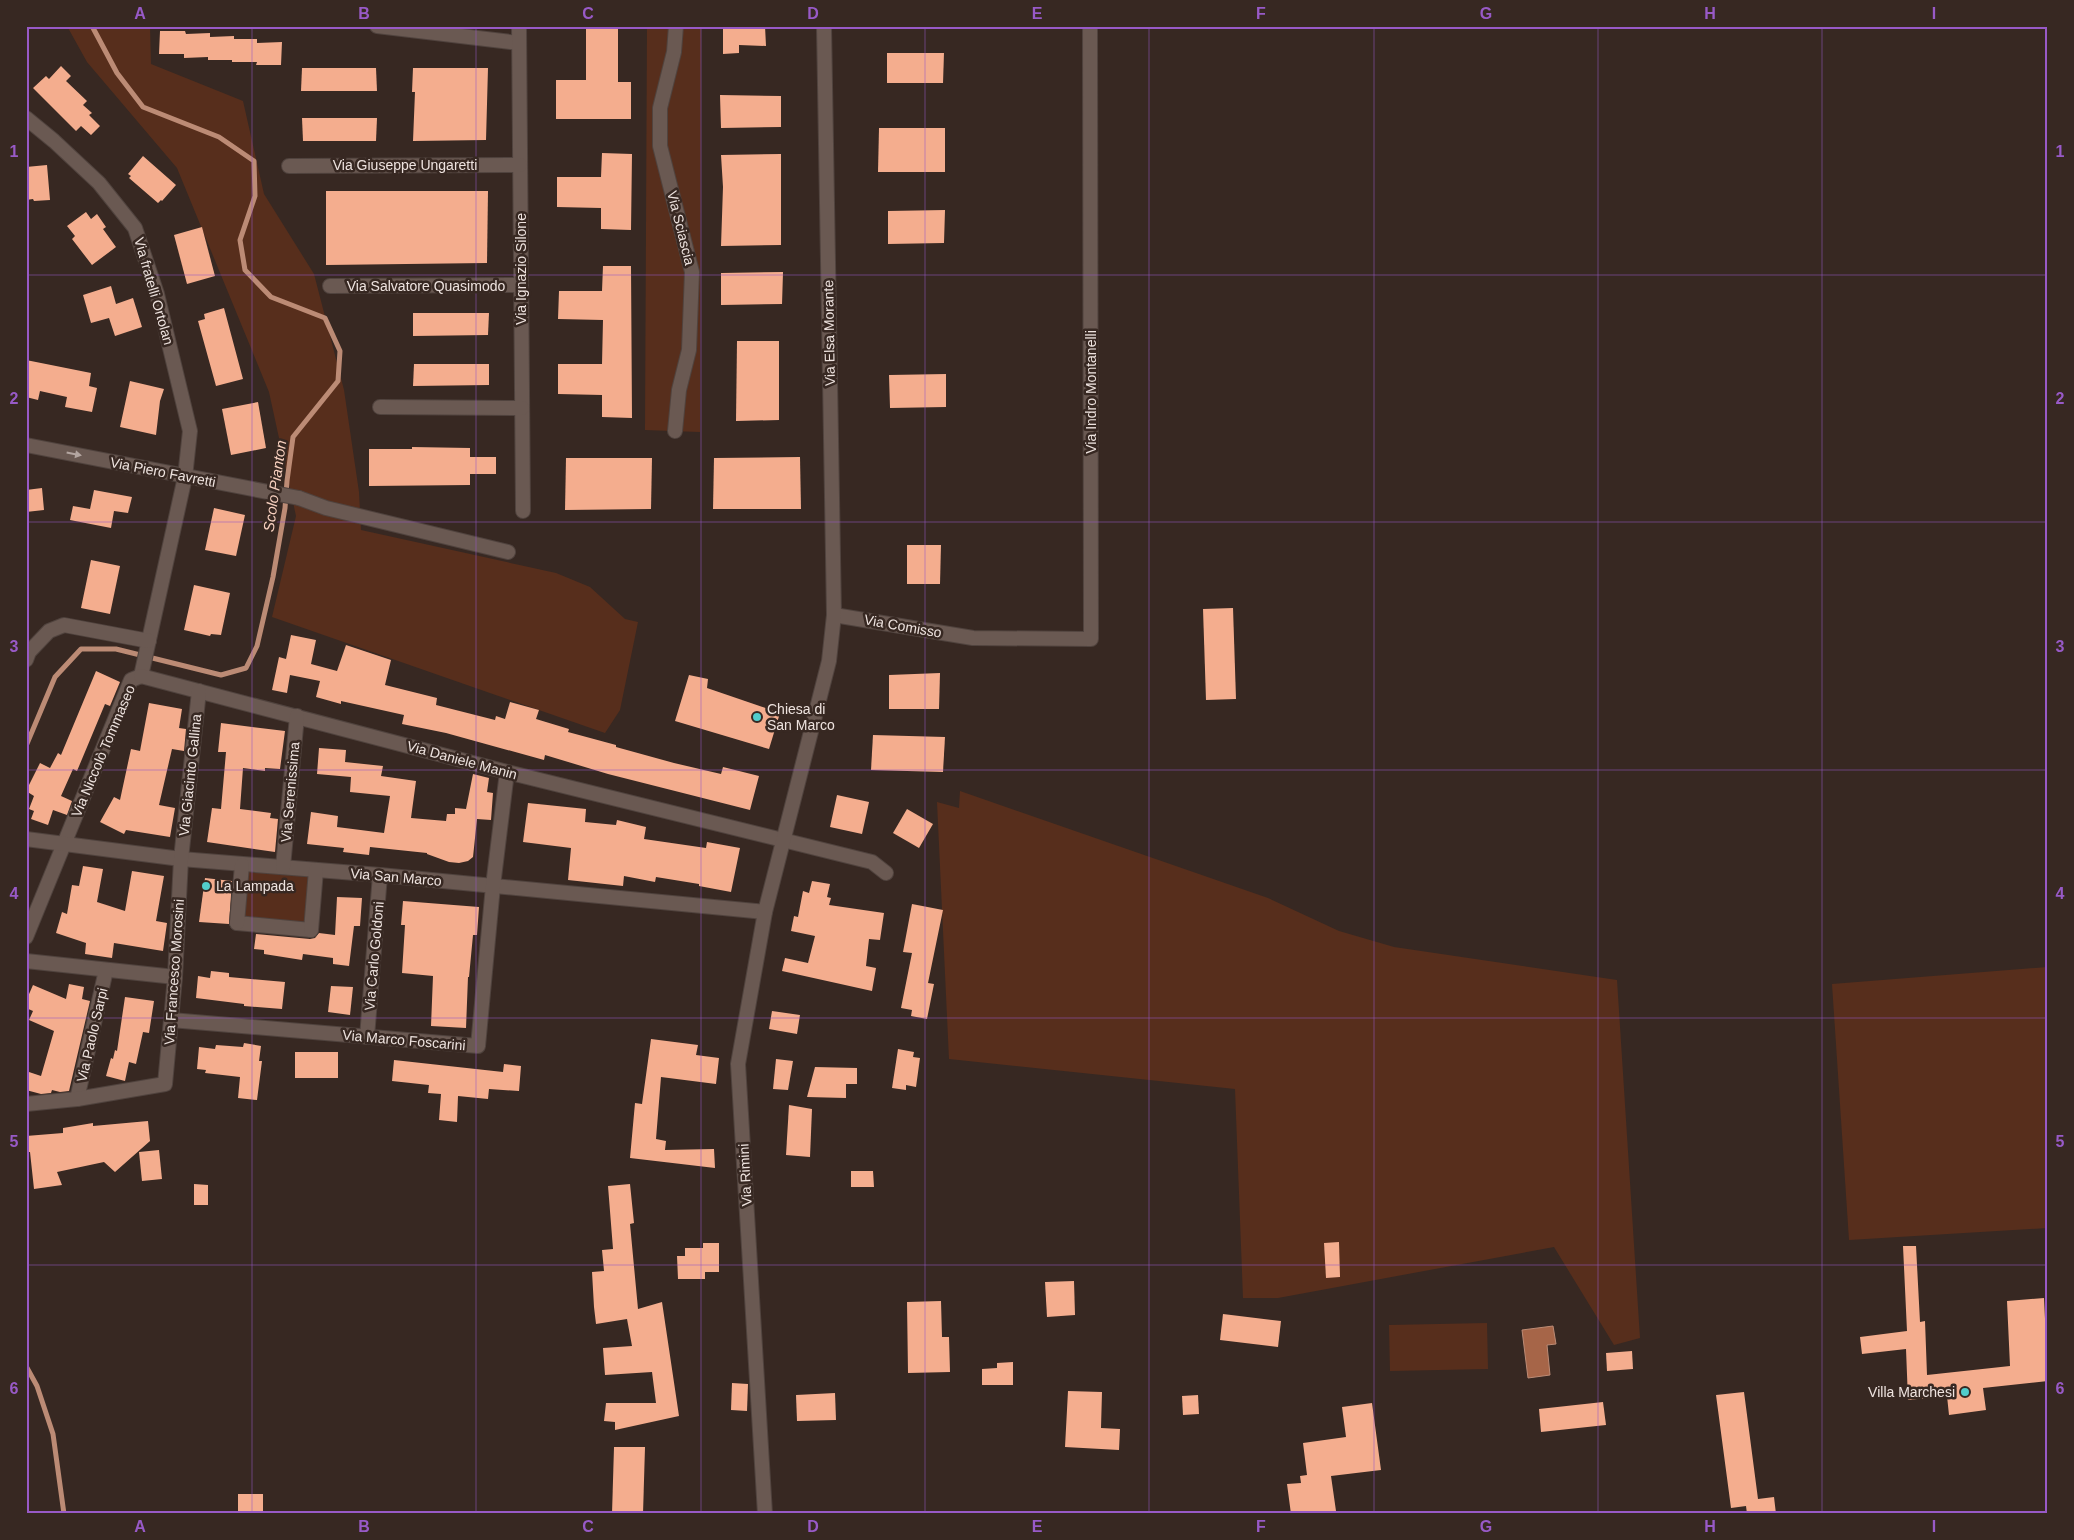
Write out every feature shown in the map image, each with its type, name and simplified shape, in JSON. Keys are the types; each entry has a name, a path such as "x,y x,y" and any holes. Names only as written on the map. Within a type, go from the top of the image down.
{"street":[{"path":"377,26 519,43"},
{"name":"Via Ignazio Silone","path":"519,26 523,512"},
{"name":"Via Sciascia","path":"675,431 679,390 689,350 692,272 660,146 660,108 674,52 676,26"},
{"name":"Via Elsa Morante","path":"824,26 834,614 832,640"},
{"name":"Via Indro Montanelli","path":"973,638 1091,639 1090,26"},
{"name":"Via fratelli Ortolan","path":"26,118 54,141 99,184 136,228 157,294 190,431 185,477"},
{"name":"Via Giuseppe Ungaretti","path":"289,166 520,165"},
{"name":"Via Salvatore Quasimodo","path":"330,286 521,285"},
{"path":"380,407 522,408"},
{"name":"Via Piero Favretti","path":"26,444 185,477 299,498 326,508 508,552"},
{"name":"Via Niccolò Tommaseo","path":"26,937 131,680 142,673 185,477"},
{"name":"Via Comisso","path":"834,614 973,638"},
{"path":"26,660 29,652 49,631 64,625 148,645"},
{"name":"Via Rimini","path":"765,1514 738,1064 765,912 829,661 832,640"},
{"name":"Via Daniele Manin","path":"142,673 199,691 507,772 784,840"},
{"name":"Via Giacinto Gallina","path":"181,859 199,691"},
{"name":"Via Serenissima","path":"284,867 297,716"},
{"path":"492,886 507,772"},
{"name":"Via San Marco","path":"26,839 181,859 380,875 765,912"},
{"path":"784,840 872,862 886,873"},
{"name":"Via Francesco Morosini","path":"77,1099 165,1084 175,977 181,859"},
{"path":"242,865 237,923 311,930 316,870"},
{"name":"Via Carlo Goldoni","path":"367,1037 380,875"},
{"name":"Via Marco Foscarini","path":"171,1020 478,1046 492,886"},
{"path":"26,961 175,977"},
{"name":"Via Paolo Sarpi","path":"77,1099 106,970"},
{"path":"26,1104 77,1099"}],"shaded area":[{"path":"67,26 150,26 151,64 243,101 264,194 314,274 344,390 359,492 361,530 556,573 590,587 625,619 638,622 620,710 605,733 272,617 296,516 269,392 177,168 87,62"},
{"path":"647,26 701,26 700,432 645,430"},
{"path":"960,791 1268,898 1339,931 1394,947 1617,980 1640,1338 1614,1345 1554,1247 1278,1298 1243,1298 1235,1089 949,1059 937,802 959,808"},
{"path":"247,871 309,877 305,923 243,918"},
{"path":"2048,967 2048,1228 1849,1240 1832,984"},
{"path":"1487,1323 1488,1369 1390,1371 1389,1325"},
{"path":"1553,1326 1556,1344 1547,1345 1550,1375 1528,1378 1522,1330"}],"building":[{"path":"586,26 618,26 618,82 631,82 631,119 556,119 556,80 586,80"},
{"path":"723,26 765,26 766,46 739,45 739,53 723,54"},
{"path":"160,31 185,31 186,34 210,33 210,37 234,36 234,39 257,39 257,43 282,42 281,65 256,65 257,62 208,60 208,57 184,58 184,54 159,54"},
{"path":"887,53 944,53 943,83 887,83"},
{"path":"61,66 71,76 66,81 87,101 83,105 92,113 89,115 100,126 91,135 81,126 76,131 33,88 46,76 49,79"},
{"path":"302,68 376,68 377,91 301,91"},
{"path":"413,68 488,68 486,140 413,141 415,92 412,92"},
{"path":"720,95 781,96 781,127 721,128"},
{"path":"302,118 377,118 376,141 303,141"},
{"path":"879,128 945,128 945,172 878,172"},
{"path":"602,153 632,154 631,230 601,229 601,208 557,207 557,177 601,177"},
{"path":"781,154 781,245 721,246 723,187 721,155"},
{"path":"143,156 176,185 158,203 129,178 131,176 128,174"},
{"path":"47,165 50,200 26,200 26,167"},
{"path":"326,191 488,191 487,263 326,265"},
{"path":"945,210 944,243 888,244 888,211"},
{"path":"86,212 91,219 97,214 106,227 103,229 116,247 92,265 72,239 75,236 67,226"},
{"path":"202,227 215,276 187,284 174,235"},
{"path":"603,266 631,266 632,418 602,417 602,395 558,394 558,364 602,364 603,320 558,319 559,291 602,291"},
{"path":"783,272 782,304 721,305 721,273"},
{"path":"111,286 116,304 133,298 142,327 115,336 109,318 91,323 83,295"},
{"path":"224,308 243,379 216,386 198,321 205,319 204,314"},
{"path":"413,313 489,313 488,335 413,336"},
{"path":"737,341 779,341 779,420 736,421"},
{"path":"26,360 91,373 89,386 97,388 92,412 65,407 67,397 40,391 38,400 26,397"},
{"path":"414,364 489,364 489,385 413,386"},
{"path":"946,374 946,407 890,408 889,375"},
{"path":"130,381 164,389 160,401 156,435 120,427"},
{"path":"258,402 266,448 231,455 222,409"},
{"path":"412,447 470,448 470,457 496,457 496,474 470,474 470,485 369,486 369,449 412,449"},
{"path":"800,457 801,509 713,509 714,458"},
{"path":"566,458 652,458 651,509 565,510"},
{"path":"42,488 44,510 26,512 26,490"},
{"path":"94,490 132,497 128,513 114,511 111,528 70,520 73,506 90,509"},
{"path":"214,508 245,515 236,556 205,550"},
{"path":"907,545 941,545 940,584 907,584"},
{"path":"91,560 120,566 110,614 81,608"},
{"path":"194,585 230,593 221,635 211,634 210,636 184,630"},
{"path":"1233,608 1236,699 1206,700 1203,609"},
{"path":"291,635 316,640 311,664 337,671 346,645 391,660 385,685 437,698 436,705 495,720 496,716 505,719 510,702 539,710 536,719 569,729 568,732 616,745 616,747 721,774 723,767 759,776 750,810 608,774 545,755 544,760 446,733 402,724 404,715 341,701 341,704 316,697 320,681 290,675 287,693 272,690 279,657 286,659"},
{"path":"96,671 120,682 110,706 105,704 77,771 73,769 61,796 72,801 67,815 53,810 48,825 31,819 34,811 29,809 34,796 26,791 40,763 50,768 58,753 61,755"},
{"path":"940,673 939,709 889,709 889,675"},
{"path":"689,675 708,679 707,688 780,713 769,749 675,721"},
{"path":"149,703 182,709 179,728 186,729 184,751 172,749 159,805 175,808 170,837 126,830 124,834 100,822 114,797 120,800 131,749 140,751"},
{"path":"221,723 285,731 280,769 265,768 265,771 243,768 240,809 271,813 270,818 278,819 275,852 207,842 212,808 221,809 226,752 218,752"},
{"path":"873,735 945,737 943,772 871,770"},
{"path":"319,748 346,750 345,762 383,766 381,776 416,781 411,818 446,821 447,814 455,814 455,808 466,809 473,774 489,778 487,792 493,793 491,820 477,819 473,857 468,861 459,863 449,862 427,853 370,847 369,855 343,852 344,848 307,844 311,812 338,816 337,827 384,833 390,796 350,792 351,777 317,774"},
{"path":"837,795 869,802 862,834 830,827"},
{"path":"528,803 586,809 585,822 616,825 617,820 646,827 644,839 706,848 707,842 740,848 731,892 699,886 699,884 656,877 655,882 624,876 623,886 568,880 571,848 523,842"},
{"path":"907,809 933,824 919,848 893,833"},
{"path":"83,866 103,869 97,902 125,911 132,871 164,876 156,921 167,923 163,951 114,943 112,958 85,954 86,943 56,933 62,912 67,914 72,885 79,886"},
{"path":"205,878 232,881 229,924 199,922"},
{"path":"812,881 830,884 827,897 831,898 829,905 884,913 880,940 869,939 866,966 876,968 872,991 782,971 785,958 808,963 815,936 791,931 794,916 798,917 803,891 809,893"},
{"path":"337,897 362,898 360,926 354,926 349,966 333,964 333,958 303,954 302,960 264,954 264,950 254,949 256,934 310,939 315,938 319,933 335,935"},
{"path":"403,901 479,907 477,935 473,935 468,977 466,1028 431,1026 433,976 402,973 405,925 401,925"},
{"path":"912,904 943,910 928,983 934,984 927,1019 911,1016 912,1010 901,1008 912,953 903,952"},
{"path":"211,971 229,973 229,977 285,982 282,1009 244,1006 244,1004 196,998 198,976 210,978"},
{"path":"69,984 84,987 82,999 90,1001 69,1091 60,1092 52,1090 51,1093 41,1094 26,1090 26,1071 41,1076 54,1031 29,1020 33,1011 26,1008 26,1001 33,985 66,999"},
{"path":"331,986 353,987 350,1015 328,1012"},
{"path":"125,997 154,1001 149,1033 143,1032 136,1064 129,1062 125,1081 106,1076 111,1058 113,1059 115,1050 117,1051"},
{"path":"772,1011 800,1015 797,1034 769,1029"},
{"path":"651,1039 698,1045 696,1055 719,1058 716,1084 661,1077 656,1139 666,1141 665,1150 714,1149 715,1168 630,1158 635,1103 642,1104"},
{"path":"244,1043 261,1046 259,1061 262,1061 257,1100 238,1098 240,1077 205,1073 206,1070 197,1069 199,1047 215,1049 216,1045 243,1047"},
{"path":"898,1049 914,1052 913,1057 920,1058 916,1087 906,1085 906,1090 892,1088"},
{"path":"295,1052 338,1052 338,1078 295,1078"},
{"path":"776,1059 793,1061 788,1090 773,1089"},
{"path":"394,1060 503,1072 504,1064 521,1066 519,1091 489,1089 488,1099 458,1096 457,1122 439,1120 441,1094 428,1093 429,1085 392,1081"},
{"path":"815,1067 857,1068 857,1084 846,1084 846,1098 807,1097"},
{"path":"789,1105 812,1109 810,1157 786,1155"},
{"path":"148,1121 150,1141 115,1172 104,1162 57,1172 62,1185 34,1189 30,1152 26,1152 26,1136 63,1133 63,1128 93,1123 93,1126"},
{"path":"159,1150 162,1179 142,1181 139,1152"},
{"path":"851,1171 873,1171 874,1187 851,1187"},
{"path":"194,1184 208,1185 208,1205 194,1205"},
{"path":"630,1184 634,1223 630,1224 638,1309 662,1302 679,1416 615,1430 615,1422 604,1421 606,1403 656,1403 652,1372 605,1375 603,1348 632,1346 627,1319 596,1324 592,1272 604,1271 602,1250 613,1249 608,1186"},
{"path":"1339,1242 1340,1277 1326,1278 1324,1243"},
{"path":"703,1243 719,1243 719,1272 705,1272 705,1279 678,1279 677,1256 685,1256 685,1248 703,1248"},
{"path":"1903,1246 1916,1246 1920,1322 1925,1321 1927,1375 2010,1366 2007,1301 2044,1298 2048,1381 1983,1388 1986,1410 1949,1415 1947,1396 1908,1400 1906,1349 1862,1354 1860,1337 1907,1331"},
{"path":"1074,1281 1075,1315 1047,1317 1045,1282"},
{"path":"941,1301 942,1337 949,1337 950,1372 908,1373 907,1302"},
{"path":"1223,1314 1281,1321 1278,1347 1220,1340"},
{"path":"1632,1351 1633,1369 1607,1371 1606,1353"},
{"path":"1013,1362 1013,1385 982,1385 982,1369 997,1368 997,1363"},
{"path":"732,1383 748,1384 747,1411 731,1410"},
{"path":"1068,1391 1102,1392 1101,1428 1120,1429 1119,1450 1065,1447"},
{"path":"1744,1392 1758,1499 1774,1497 1776,1514 1747,1514 1746,1506 1731,1508 1716,1395"},
{"path":"835,1393 836,1420 797,1421 796,1395"},
{"path":"1198,1395 1199,1414 1183,1415 1182,1396"},
{"path":"1603,1402 1606,1425 1541,1432 1539,1409"},
{"path":"1372,1403 1381,1470 1331,1476 1336,1511 1291,1514 1287,1484 1301,1483 1300,1476 1307,1475 1303,1443 1346,1437 1342,1407"},
{"path":"614,1447 645,1447 643,1514 612,1514"},
{"path":"238,1494 263,1494 263,1514 238,1514"}],"waterway":[{"name":"Scolo Pianton","path":"26,746 55,677 81,649 116,649 221,675 246,668 257,646 273,577 285,508 293,437 338,381 340,351 325,318 271,297 245,270 240,240 255,196 254,161 219,137 143,107 117,73 92,26"},
{"name":"Scolo Pianton","path":"26,1366 37,1386 53,1434 64,1514"}],"place":[{"name":"Chiesa di San Marco","path":"757,717"},
{"name":"La Lampada","path":"206,886"},
{"name":"Villa Marchesi","path":"1965,1392"}]}
